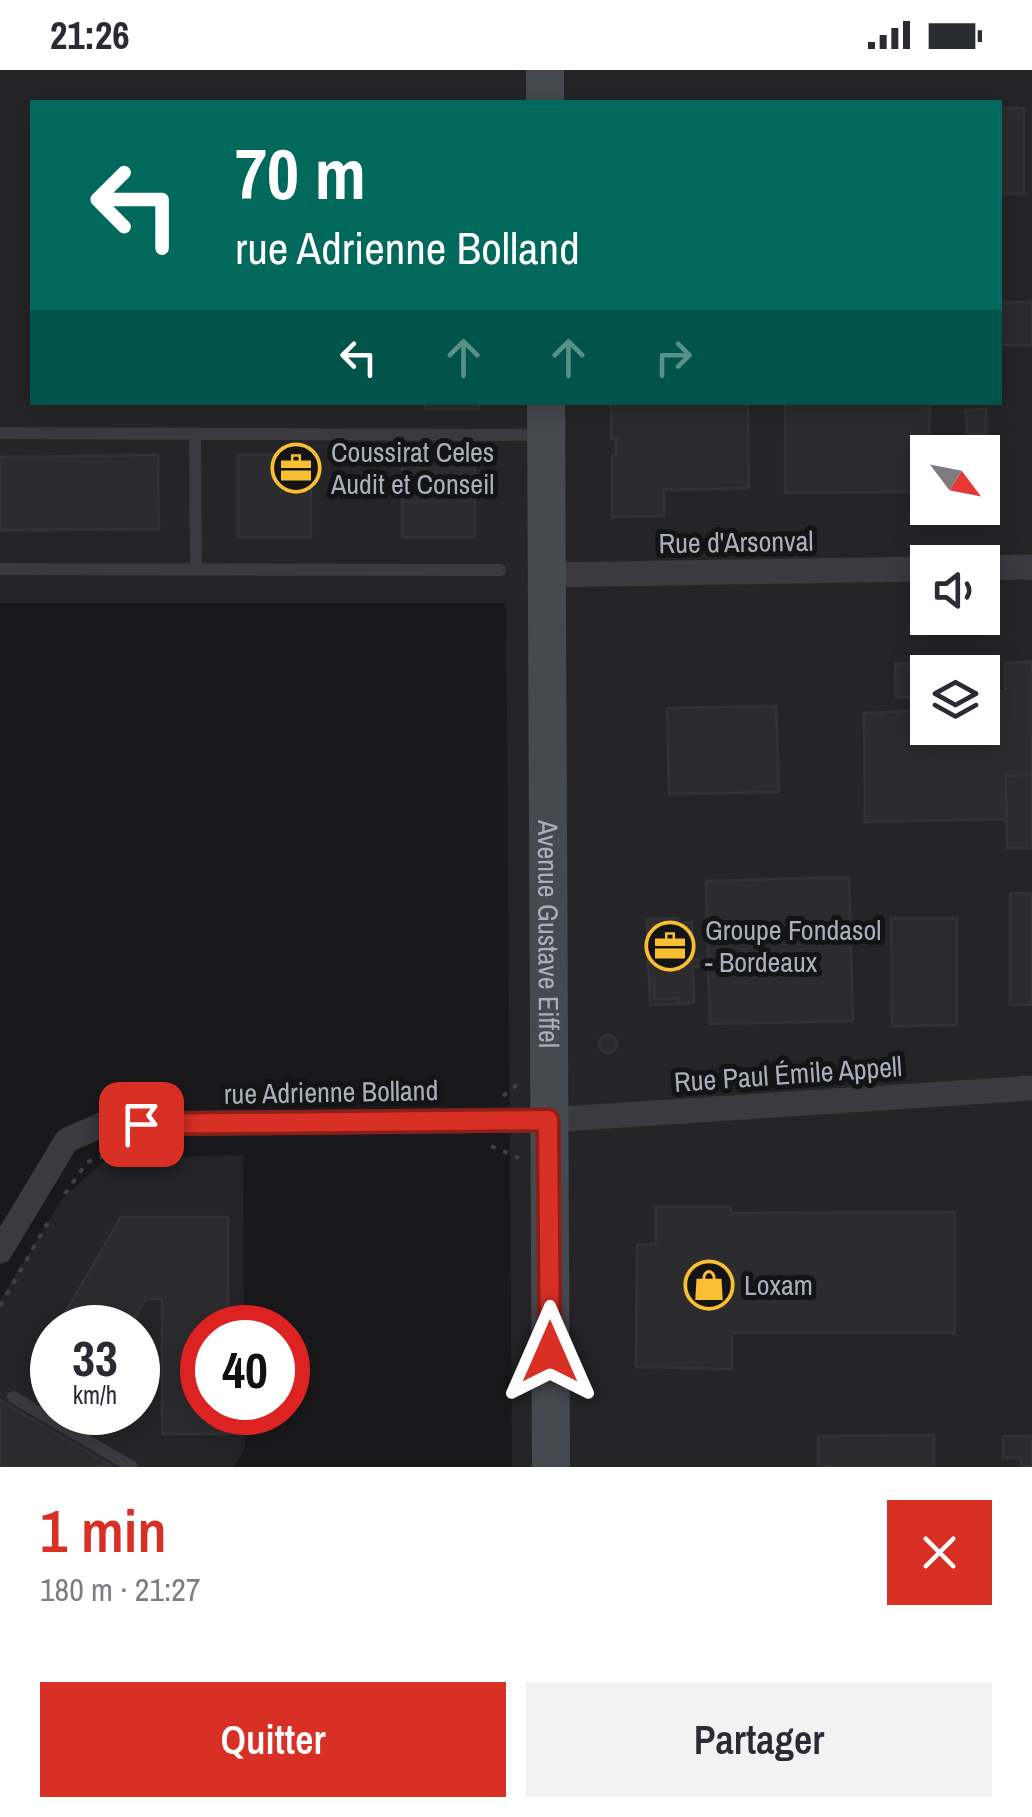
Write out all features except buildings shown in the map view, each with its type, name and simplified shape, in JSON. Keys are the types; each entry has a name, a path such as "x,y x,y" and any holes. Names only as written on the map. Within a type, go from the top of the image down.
{"street":[{"path":"544,100 545,70"},
{"name":"Avenue Gustave Eiffel","path":"546,419 551,1467"},
{"path":"1000,568 1032,567"},
{"name":"Rue d'Arsonval","path":"546,575 910,569"},
{"name":"Rue Paul Émile Appell","path":"548,1120 1032,1088"},
{"name":"rue Adrienne Bolland","path":"0,1251 67,1140 104,1124 548,1120"}],"lane":[{"path":"0,433 194,434 546,419"},
{"path":"194,434 196,570"},
{"path":"0,569 500,570"},
{"path":"13,1397 132,1467"}],"path":[{"path":"492,1146 525,1160"},
{"path":"63,1198 87,1162 130,1148"},
{"path":"0,1306 54,1213"}],"shaded area":[{"path":"0,70 1032,70 1032,1467 512,1467 506,603 0,603"},
{"path":"243,1155 244,1305 180,1305 180,1435 245,1435 245,1449 234,1467 0,1467 0,1300 63,1198 105,1160"}],"place":[{"name":"Coussirat Celes Audit et Conseil","path":"296,468"},
{"name":"Groupe Fondasol - Bordeaux","path":"670,946"},
{"name":"Loxam","path":"709,1285"}],"route":[{"path":"141,1124 548,1120 550,1352"}]}
